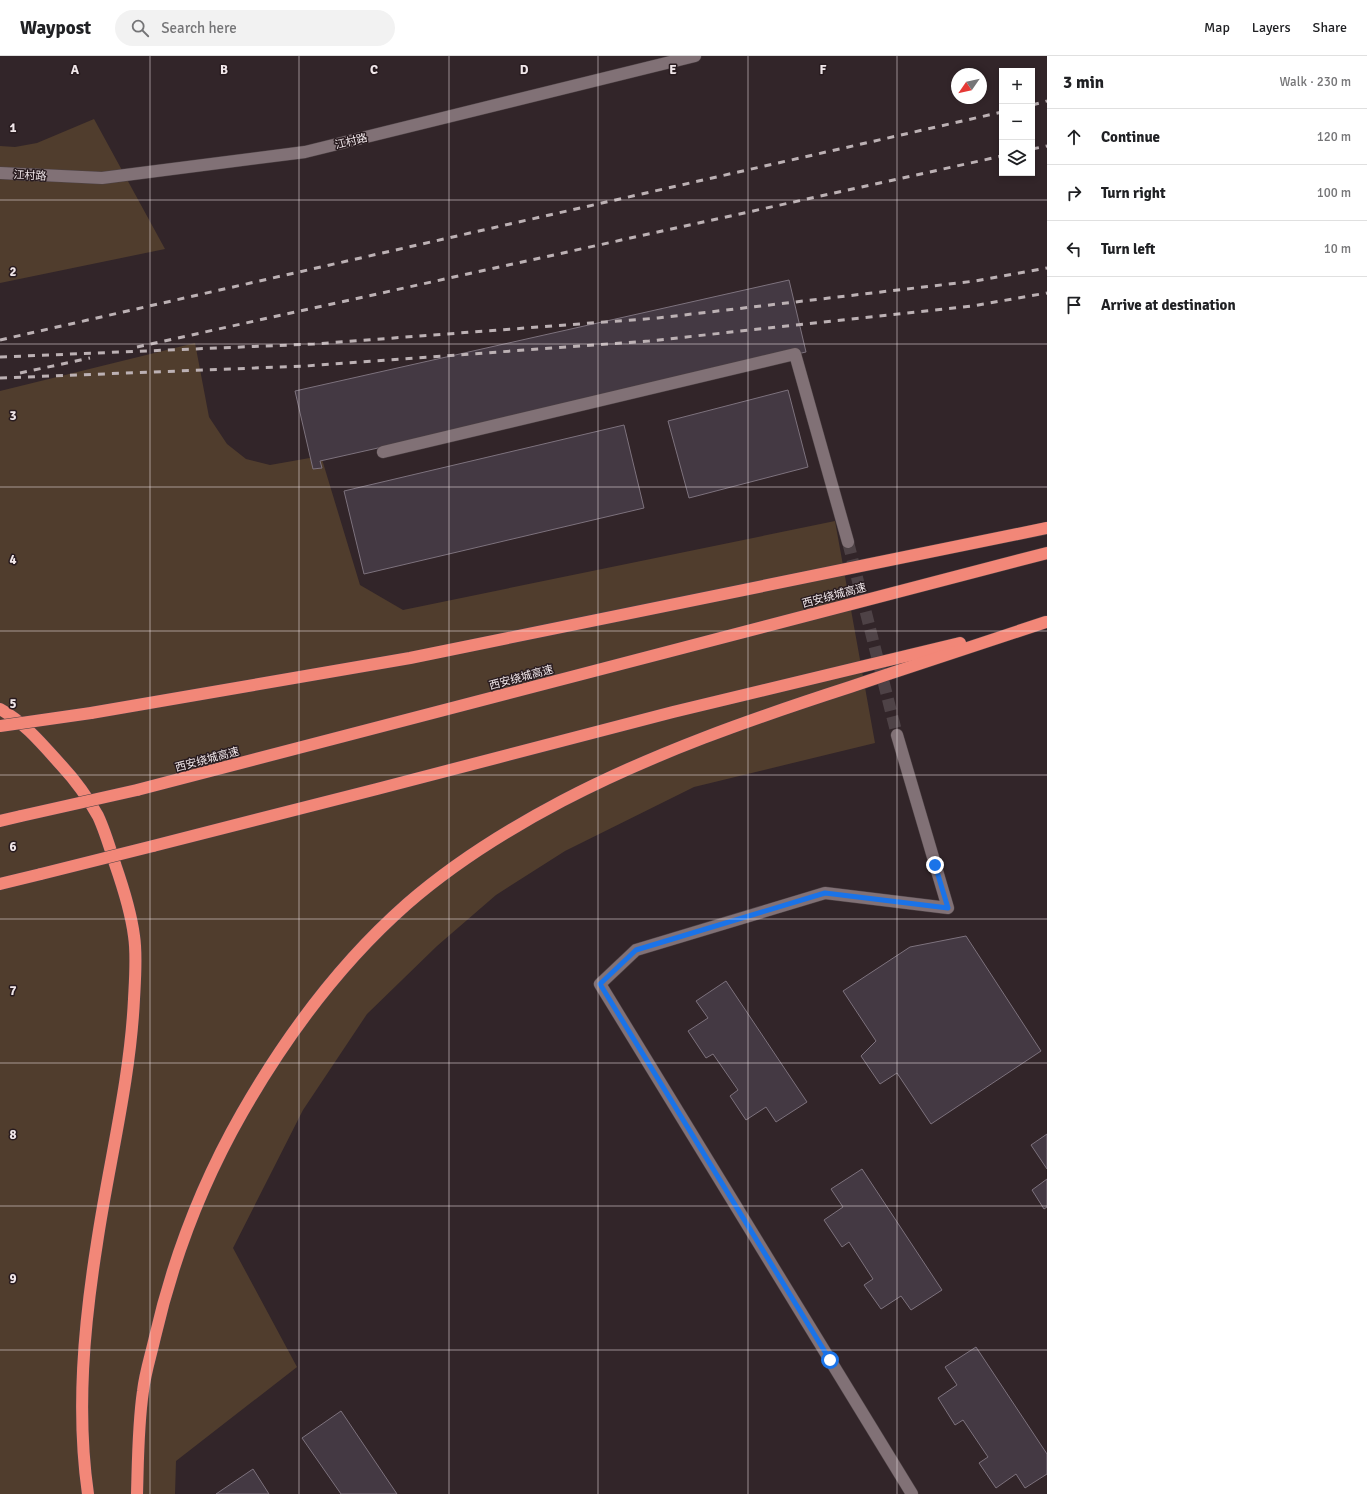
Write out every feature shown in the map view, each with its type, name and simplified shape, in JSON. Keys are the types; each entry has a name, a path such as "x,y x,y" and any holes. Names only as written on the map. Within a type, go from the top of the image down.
{"highway":[{"path":"0,726 91,713 410,658 1047,528"},
{"name":"西安绕城高速","path":"0,821 136,790 1047,553"},
{"path":"0,884 673,712 1046,622"},
{"path":"137,1494 139,1430 143,1388 163,1302 180,1249 212,1170 258,1084 287,1042 318,999 382,927 415,897 481,848 527,820 634,766 761,716 1046,622"},
{"path":"0,709 10,714 43,744 74,780 98,816 123,889 135,937 135,980 132,1029 123,1096 96,1245 89,1305 84,1367 82,1434 88,1494"}],"street":[{"name":"江村路","path":"0,173 102,178 305,152 695,56"},
{"path":"383,452 795,354 848,542"},
{"path":"897,735 948,908 825,893 636,950 600,984 912,1494"}],"shaded area":[{"path":"94,119 165,249 0,283 0,146 15,147 37,143"},
{"path":"195,343 209,417 227,444 246,459 270,465 321,456 360,585 403,610 835,521 875,743 694,787 565,851 496,895 437,946 367,1014 303,1110 233,1248 297,1367 176,1461 175,1494 0,1494 0,391"}],"building":[{"path":"789,280 806,352 320,461 322,468 313,469 295,391"},
{"path":"788,390 808,467 689,498 668,421"},
{"path":"624,425 644,508 364,574 344,491"},
{"path":"966,936 1041,1051 931,1124 897,1073 880,1084 861,1056 876,1041 843,991 910,947"},
{"path":"726,981 807,1102 776,1122 766,1107 746,1120 730,1096 738,1090 713,1054 706,1058 688,1031 708,1018 696,1001"},
{"path":"1047,1134 1047,1169 1031,1145"},
{"path":"862,1169 942,1290 911,1310 901,1296 881,1309 864,1285 873,1279 849,1242 842,1247 824,1220 843,1207 831,1189"},
{"path":"1047,1179 1047,1207 1044,1209 1032,1190"},
{"path":"976,1347 1047,1454 1047,1474 1025,1488 1016,1474 996,1488 979,1463 988,1457 963,1420 955,1425 938,1398 957,1385 945,1367"},
{"path":"341,1411 397,1494 341,1494 302,1438"},
{"path":"253,1469 269,1494 216,1494"}],"tunnel":[{"path":"848,542 897,735"}],"railway":[{"path":"1035,104 1047,101"},
{"path":"0,340 999,113"},
{"path":"1035,148 1047,146"},
{"path":"137,347 999,157"},
{"path":"0,357 314,344 658,318 975,281 1047,268"},
{"path":"0,378 306,366 649,341 972,306 1047,293"},
{"path":"20,373 90,358"}],"route":[{"path":"830,1360 600,984 636,950 825,893 948,908 935,865"}]}
